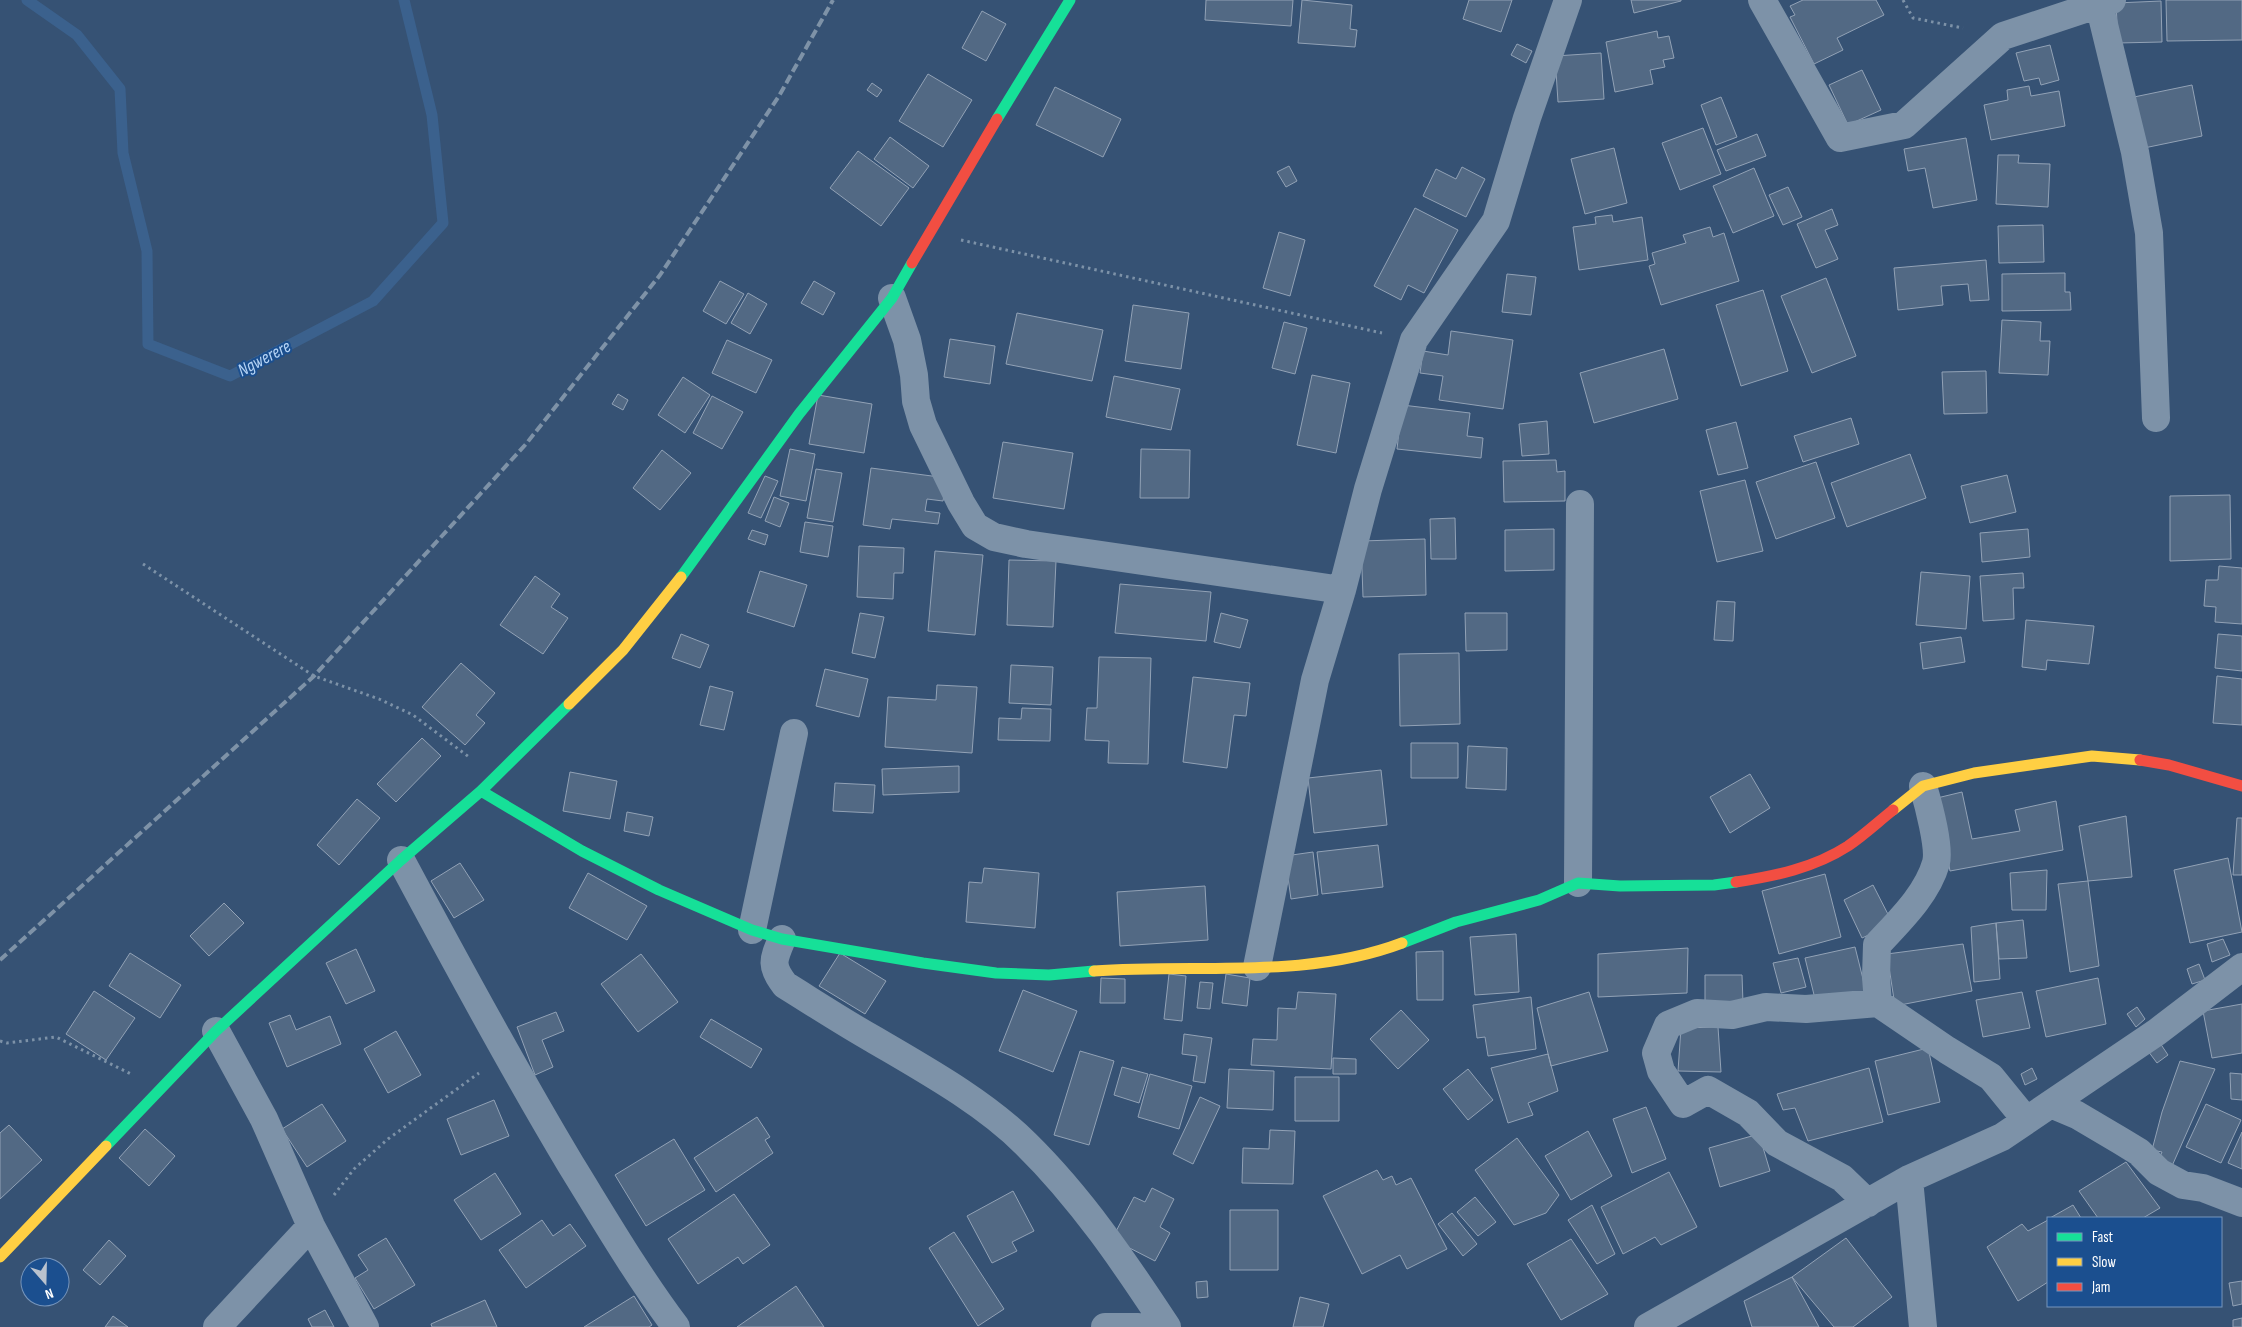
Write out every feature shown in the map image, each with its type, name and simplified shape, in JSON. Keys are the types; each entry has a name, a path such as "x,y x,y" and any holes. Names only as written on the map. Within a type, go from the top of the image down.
{"street":[{"path":"0,1257 216,1031 401,860 496,777 623,650 692,563 799,414 892,298 928,233 1070,0"},
{"path":"1256,967 1315,680 1342,590 1368,489 1414,340 1496,221 1527,118 1568,0"},
{"path":"1762,0 1840,138 1904,125 2003,36 2103,2 2135,152 2149,234 2156,418"},
{"path":"892,298 907,340 914,375 916,401 923,426 975,526 994,537 1026,544 1342,590"},
{"path":"1578,883 1580,504"},
{"path":"752,930 794,733"},
{"path":"481,791 582,851 659,890 752,930 782,939 996,973 1049,975 1108,970 1256,967 1344,959 1396,945 1456,922 1539,900 1578,883 1620,886 1714,885 1777,876 1808,866 1848,846 1923,786 1983,772 2092,756 2169,765 2242,786"},
{"path":"1878,1002 1876,977 1877,945 1925,887 1936,862 1932,816 1923,786"},
{"path":"401,860 506,1053 637,1273 676,1327"},
{"path":"782,939 773,960 776,973 785,985 924,1068 999,1121 1026,1143 1124,1262 1167,1327"},
{"path":"1648,1327 1909,1179 2002,1137 2157,1032 2242,967"},
{"path":"1868,1203 1842,1178 1776,1143 1748,1113 1708,1090 1683,1104 1661,1071 1656,1053 1668,1025 1697,1013 1732,1015 1766,1007 1806,1009 1878,1002 1947,1050 1991,1076 2026,1120"},
{"path":"216,1031 268,1128 311,1226 365,1327"},
{"path":"2051,1104 2077,1115 2139,1152 2159,1172 2183,1185 2203,1188 2242,1203"},
{"path":"1909,1179 1923,1327"},
{"path":"218,1327 311,1226"},
{"path":"1105,1327 1138,1327"}],"path":[{"path":"1903,0 1913,18 2003,36"},
{"path":"928,233 1414,340"},
{"path":"144,564 314,676 413,715 496,777"},
{"path":"0,1041 6,1044 56,1037 161,1089"},
{"path":"311,1226 354,1169 388,1139 506,1053"}],"building":[{"path":"1206,0 1293,0 1291,26 1205,20"},
{"path":"1302,0 1352,5 1350,29 1357,30 1355,47 1298,43"},
{"path":"1469,0 1512,0 1501,32 1463,19"},
{"path":"1631,0 1681,0 1681,1 1634,13"},
{"path":"1803,0 1876,0 1884,15 1837,38 1843,50 1814,64 1790,17 1795,15 1790,6"},
{"path":"2166,0 2242,0 2242,40 2167,41"},
{"path":"2161,1 2162,42 2118,43 2116,3"},
{"path":"982,11 1006,24 986,61 962,48"},
{"path":"1657,31 1658,38 1669,36 1674,58 1663,60 1665,67 1650,70 1653,84 1615,92 1606,42"},
{"path":"1517,44 1532,51 1526,63 1511,55"},
{"path":"2050,45 2059,80 2041,85 2039,78 2024,81 2016,53"},
{"path":"1601,53 1604,99 1558,102 1555,56"},
{"path":"1862,70 1881,110 1848,125 1829,85"},
{"path":"928,74 972,100 943,147 899,121"},
{"path":"872,83 882,90 877,97 867,90"},
{"path":"2192,85 2202,136 2144,148 2134,97"},
{"path":"2029,86 2031,96 2059,91 2065,126 1991,140 1984,105 2008,100 2007,90"},
{"path":"1055,87 1121,119 1103,157 1036,125"},
{"path":"1721,97 1737,137 1716,145 1701,105"},
{"path":"1703,128 1721,174 1680,190 1662,143"},
{"path":"1757,134 1766,156 1726,171 1717,150"},
{"path":"890,137 929,166 913,188 874,159"},
{"path":"1966,138 1977,200 1933,208 1925,168 1908,171 1904,149"},
{"path":"1614,148 1627,203 1585,214 1571,159"},
{"path":"858,151 909,188 881,226 830,188"},
{"path":"1998,155 2019,155 2018,163 2050,164 2048,207 1996,204"},
{"path":"1289,166 1297,181 1286,187 1277,172"},
{"path":"1462,167 1485,179 1466,217 1423,196 1436,169 1456,179"},
{"path":"1754,168 1774,216 1733,233 1713,186"},
{"path":"1788,187 1802,217 1783,225 1769,195"},
{"path":"1415,208 1458,230 1424,293 1408,285 1401,300 1374,286"},
{"path":"1832,209 1838,225 1825,230 1838,259 1816,268 1797,224"},
{"path":"1612,215 1613,222 1642,217 1648,260 1579,270 1573,227 1596,224 1595,217"},
{"path":"2043,225 2044,262 1999,263 1998,226"},
{"path":"1710,227 1713,237 1724,233 1739,281 1661,305 1649,266 1655,264 1652,253 1686,243 1683,235"},
{"path":"1279,232 1305,240 1290,296 1263,288"},
{"path":"1986,260 1989,300 1970,301 1968,284 1941,286 1943,305 1898,310 1894,268"},
{"path":"2065,273 2065,292 2070,292 2071,310 2002,311 2002,274"},
{"path":"1507,274 1536,277 1531,315 1502,312"},
{"path":"1826,278 1856,356 1812,373 1781,296"},
{"path":"720,281 744,294 726,324 703,311"},
{"path":"814,281 835,293 823,315 801,303"},
{"path":"1763,290 1788,371 1741,386 1716,305"},
{"path":"748,293 767,304 750,334 731,323"},
{"path":"1133,305 1189,313 1181,369 1125,361"},
{"path":"1017,313 1103,330 1092,381 1006,364"},
{"path":"2002,320 2041,322 2040,341 2050,341 2048,375 1999,373"},
{"path":"1284,322 1307,328 1295,374 1272,368"},
{"path":"1451,331 1513,340 1503,409 1439,400 1443,376 1420,373 1423,351 1448,355"},
{"path":"950,339 995,346 990,384 944,377"},
{"path":"727,340 772,360 756,393 712,373"},
{"path":"1664,349 1678,399 1594,423 1580,373"},
{"path":"1986,371 1987,413 1944,414 1942,372"},
{"path":"1312,375 1350,383 1336,453 1297,445"},
{"path":"1114,376 1180,389 1171,430 1106,417"},
{"path":"683,377 710,395 685,433 658,415"},
{"path":"618,394 628,400 623,410 612,404"},
{"path":"818,395 872,404 864,453 809,444"},
{"path":"712,396 743,412 722,449 693,433"},
{"path":"1402,405 1470,413 1467,436 1483,438 1481,458 1397,449"},
{"path":"1851,418 1859,444 1803,462 1794,436"},
{"path":"1547,421 1549,454 1522,456 1519,424"},
{"path":"1736,422 1748,468 1718,475 1706,430"},
{"path":"1003,442 1073,453 1064,509 993,498"},
{"path":"790,449 815,454 806,501 780,496"},
{"path":"1141,449 1190,450 1189,498 1140,498"},
{"path":"662,450 691,473 660,510 633,488"},
{"path":"1910,454 1926,498 1847,527 1831,483"},
{"path":"1556,460 1557,472 1565,471 1565,501 1504,502 1503,461"},
{"path":"1816,462 1835,518 1776,539 1756,482"},
{"path":"871,468 947,478 943,501 927,499 925,511 940,513 938,524 892,519 890,529 863,525"},
{"path":"816,469 842,473 833,522 807,518"},
{"path":"2007,475 2016,512 1970,523 1961,486"},
{"path":"765,476 778,481 761,518 748,513"},
{"path":"1745,480 1763,551 1717,562 1700,491"},
{"path":"2230,495 2231,559 2170,561 2170,496"},
{"path":"774,497 789,503 780,527 765,521"},
{"path":"1455,518 1456,559 1431,559 1430,519"},
{"path":"805,522 833,526 828,557 800,552"},
{"path":"1554,529 1554,570 1505,571 1505,530"},
{"path":"2028,529 2030,557 1982,562 1980,533"},
{"path":"752,530 768,535 765,545 748,539"},
{"path":"1425,539 1426,595 1363,597 1361,541"},
{"path":"859,546 904,548 903,573 894,573 893,599 857,597"},
{"path":"935,551 983,555 975,635 928,631"},
{"path":"1009,560 1056,561 1053,627 1007,625"},
{"path":"2219,566 2242,568 2242,624 2215,622 2216,607 2204,606 2206,580 2218,580"},
{"path":"760,571 807,585 794,627 747,612"},
{"path":"1921,572 1970,576 1966,629 1916,625"},
{"path":"2023,573 2024,588 2013,588 2014,619 1983,621 1980,576"},
{"path":"535,576 560,594 551,607 568,618 543,654 500,625"},
{"path":"1120,584 1211,592 1206,641 1115,633"},
{"path":"1717,601 1735,602 1733,641 1714,640"},
{"path":"860,613 884,617 875,658 852,653"},
{"path":"1221,613 1248,620 1240,648 1214,642"},
{"path":"1465,613 1507,613 1507,650 1466,651"},
{"path":"2026,620 2094,626 2089,664 2047,660 2046,670 2022,667"},
{"path":"681,634 709,645 700,668 672,658"},
{"path":"2218,634 2242,636 2242,671 2215,668"},
{"path":"1961,637 1965,662 1923,669 1920,643"},
{"path":"1459,653 1460,724 1400,726 1399,654"},
{"path":"1099,657 1151,658 1148,764 1108,763 1109,741 1085,740 1087,708 1097,708"},
{"path":"461,663 495,693 476,715 485,723 465,745 422,707"},
{"path":"1011,665 1053,667 1051,705 1009,703"},
{"path":"825,669 868,679 859,717 816,706"},
{"path":"2217,676 2242,679 2242,725 2213,723"},
{"path":"1193,677 1250,683 1246,716 1234,715 1227,768 1183,762"},
{"path":"937,685 977,687 972,753 885,747 888,697 936,700"},
{"path":"710,686 733,692 724,730 700,725"},
{"path":"1022,708 1051,709 1050,741 998,740 999,718 1021,719"},
{"path":"422,738 441,756 396,802 377,784"},
{"path":"1411,743 1458,743 1458,778 1411,778"},
{"path":"1468,746 1507,748 1506,790 1466,788"},
{"path":"959,766 959,792 883,795 882,769"},
{"path":"1381,770 1387,825 1314,833 1308,778"},
{"path":"570,772 617,781 610,819 563,811"},
{"path":"1750,774 1770,808 1730,833 1710,797"},
{"path":"835,783 875,785 873,813 833,811"},
{"path":"1962,792 1972,839 2020,831 2015,810 2056,801 2063,850 1950,871 1937,798"},
{"path":"357,799 380,818 339,865 317,845"},
{"path":"627,812 653,817 649,836 624,831"},
{"path":"2126,816 2132,877 2088,881 2079,826"},
{"path":"2237,818 2242,818 2242,875 2233,875"},
{"path":"1378,845 1383,887 1322,894 1317,852"},
{"path":"1313,852 1318,895 1291,899 1285,856"},
{"path":"2228,858 2242,932 2190,943 2174,870"},
{"path":"460,863 484,900 454,918 431,881"},
{"path":"984,868 1039,873 1035,928 966,922 969,882 982,883"},
{"path":"2047,870 2046,910 2012,910 2010,873"},
{"path":"588,873 647,906 627,940 569,908"},
{"path":"1825,874 1841,937 1779,954 1762,891"},
{"path":"2088,881 2099,966 2070,972 2058,884"},
{"path":"1873,885 1893,924 1862,938 1844,900"},
{"path":"1205,886 1208,940 1120,946 1117,892"},
{"path":"224,903 244,923 209,956 190,936"},
{"path":"2023,920 2027,958 1999,959 1996,923"},
{"path":"1996,923 2000,979 1974,982 1971,927"},
{"path":"1516,934 1519,992 1475,995 1470,937"},
{"path":"2223,939 2230,955 2212,962 2207,944"},
{"path":"1963,944 1972,991 1895,1006 1887,954"},
{"path":"1855,947 1866,991 1816,1003 1805,958"},
{"path":"1688,948 1687,993 1598,997 1598,954"},
{"path":"356,949 375,991 346,1004 326,963"},
{"path":"1443,951 1443,1000 1417,1000 1416,952"},
{"path":"130,953 181,985 160,1018 109,986"},
{"path":"840,953 886,981 865,1014 819,986"},
{"path":"641,954 678,1002 638,1032 601,984"},
{"path":"1798,958 1806,987 1781,993 1773,963"},
{"path":"2199,964 2205,980 2192,984 2187,969"},
{"path":"1169,974 1186,976 1182,1021 1164,1019"},
{"path":"1226,974 1250,978 1247,1006 1222,1003"},
{"path":"1705,975 1742,975 1743,1003 1705,1002"},
{"path":"1101,978 1125,979 1125,1003 1100,1003"},
{"path":"2098,978 2106,1024 2046,1037 2036,991"},
{"path":"1200,982 1213,983 1210,1009 1197,1008"},
{"path":"1023,990 1077,1011 1053,1072 999,1051"},
{"path":"94,991 135,1018 106,1060 66,1034"},
{"path":"1298,992 1336,994 1331,1069 1251,1065 1253,1039 1277,1040 1278,1008 1296,1009"},
{"path":"1589,992 1608,1051 1551,1066 1537,1008"},
{"path":"2022,992 2030,1028 1983,1037 1976,1000"},
{"path":"1531,997 1536,1049 1488,1056 1485,1037 1477,1038 1473,1005"},
{"path":"2242,1004 2242,1053 2212,1058 2203,1011"},
{"path":"2137,1007 2145,1019 2136,1027 2127,1014"},
{"path":"1401,1010 1429,1040 1398,1069 1370,1039"},
{"path":"556,1012 564,1031 542,1040 553,1067 535,1075 517,1027"},
{"path":"290,1015 296,1030 330,1016 341,1044 287,1067 269,1023"},
{"path":"711,1019 762,1049 751,1068 700,1037"},
{"path":"1718,1027 1721,1072 1678,1071 1681,1028"},
{"path":"396,1031 421,1075 388,1093 364,1049"},
{"path":"1184,1034 1212,1038 1205,1083 1193,1081 1197,1056 1182,1054"},
{"path":"2160,1043 2168,1055 2157,1063 2148,1051"},
{"path":"1928,1048 1940,1102 1888,1115 1875,1061"},
{"path":"1080,1051 1114,1061 1089,1145 1054,1135"},
{"path":"1548,1054 1558,1091 1528,1103 1533,1115 1508,1123 1491,1068"},
{"path":"1333,1058 1356,1059 1356,1074 1333,1074"},
{"path":"2180,1061 2215,1069 2172,1166 2158,1161 2162,1152 2152,1150 2162,1112"},
{"path":"1122,1067 1148,1074 1139,1103 1114,1095"},
{"path":"1869,1068 1883,1122 1808,1141 1795,1108 1783,1110 1777,1094"},
{"path":"2032,1068 2037,1079 2025,1085 2021,1074"},
{"path":"1229,1069 1274,1071 1273,1110 1227,1108"},
{"path":"1468,1069 1493,1100 1468,1120 1443,1089"},
{"path":"2230,1073 2242,1074 2242,1100 2231,1099"},
{"path":"1150,1074 1192,1086 1179,1129 1138,1117"},
{"path":"1295,1077 1339,1077 1339,1121 1295,1121"},
{"path":"1200,1097 1220,1106 1193,1164 1173,1154"},
{"path":"494,1100 509,1136 461,1155 447,1119"},
{"path":"322,1104 346,1141 307,1167 282,1129"},
{"path":"2206,1104 2241,1120 2221,1163 2186,1147"},
{"path":"1646,1107 1666,1159 1632,1173 1613,1119"},
{"path":"757,1117 770,1137 765,1140 773,1153 716,1192 694,1158"},
{"path":"9,1125 42,1160 0,1199 0,1133"},
{"path":"145,1129 175,1156 149,1186 119,1158"},
{"path":"1270,1130 1295,1131 1293,1184 1242,1183 1243,1148 1269,1149"},
{"path":"1588,1131 1612,1176 1571,1200 1545,1156"},
{"path":"2242,1132 2242,1169 2228,1163"},
{"path":"1759,1134 1770,1171 1720,1187 1709,1148"},
{"path":"1517,1138 1559,1195 1546,1213 1514,1225 1475,1170"},
{"path":"674,1139 705,1190 646,1226 615,1175"},
{"path":"2126,1162 2160,1208 2145,1217 2097,1217 2079,1191"},
{"path":"1377,1170 1383,1180 1392,1176 1396,1185 1411,1178 1447,1249 1407,1269 1400,1255 1362,1274 1323,1196"},
{"path":"1669,1172 1697,1227 1661,1245 1655,1237 1623,1254 1601,1207"},
{"path":"495,1173 521,1214 481,1240 454,1200"},
{"path":"1152,1188 1174,1199 1160,1227 1170,1233 1155,1261 1112,1239 1134,1197 1145,1202"},
{"path":"1013,1191 1034,1231 1012,1242 1017,1251 992,1263 967,1216"},
{"path":"734,1194 770,1245 743,1264 738,1257 698,1284 668,1239"},
{"path":"1475,1197 1496,1222 1478,1236 1457,1212"},
{"path":"1592,1205 1615,1254 1597,1264 1568,1220"},
{"path":"2073,1205 2080,1217 2052,1217"},
{"path":"1230,1210 1278,1210 1278,1270 1230,1270"},
{"path":"1452,1213 1477,1244 1463,1256 1438,1224"},
{"path":"542,1220 553,1236 570,1224 586,1246 526,1288 499,1250"},
{"path":"2047,1221 2047,1283 2018,1301 1987,1247 2022,1224 2028,1231"},
{"path":"954,1232 1004,1309 978,1326 929,1248"},
{"path":"386,1238 415,1285 374,1309 355,1278 368,1270 358,1255"},
{"path":"1846,1238 1892,1297 1853,1327 1834,1327 1792,1277"},
{"path":"1571,1239 1608,1294 1561,1320 1527,1264"},
{"path":"109,1240 126,1256 100,1285 83,1270"},
{"path":"1792,1277 1819,1327 1752,1327 1744,1301"},
{"path":"1207,1281 1208,1297 1197,1298 1196,1282"},
{"path":"2242,1281 2242,1304 2233,1306 2229,1283"},
{"path":"796,1286 824,1327 737,1327"},
{"path":"634,1296 652,1325 649,1327 584,1327"},
{"path":"1300,1297 1329,1304 1323,1327 1293,1327"},
{"path":"485,1300 497,1327 432,1327 431,1324"},
{"path":"325,1310 334,1327 312,1327 308,1319"},
{"path":"113,1316 128,1327 105,1327"},
{"path":"2242,1318 2242,1327 2233,1327 2233,1320"}],"waterway":[{"name":"Ngwerere","path":"27,0 77,35 120,89 123,153 147,251 148,344 230,376 373,301 443,223 432,115 404,0"}],"railway":[{"path":"0,960 314,676 526,444 660,275 779,96 833,0"}],"traffic: fast":[{"path":"997,119 1070,0"},
{"path":"681,577 799,414 892,298 912,263"},
{"path":"106,1146 216,1031 401,860 481,791 569,704"},
{"path":"481,791 582,851 659,890 752,930 782,939 923,963 996,973 1049,975 1094,971"},
{"path":"1402,943 1456,922 1539,900 1578,883 1620,886 1714,885 1736,882"}],"traffic: slow":[{"path":"569,704 623,650 681,577"},
{"path":"1893,810 1923,786 1974,773 2092,756 2140,760"},
{"path":"1094,971 1288,966 1327,962 1365,954 1402,943"},
{"path":"0,1257 106,1146"}],"traffic: jam":[{"path":"912,263 997,119"},
{"path":"2140,760 2169,765 2242,786"},
{"path":"1736,882 1780,874 1822,860 1848,846 1893,810"}]}
